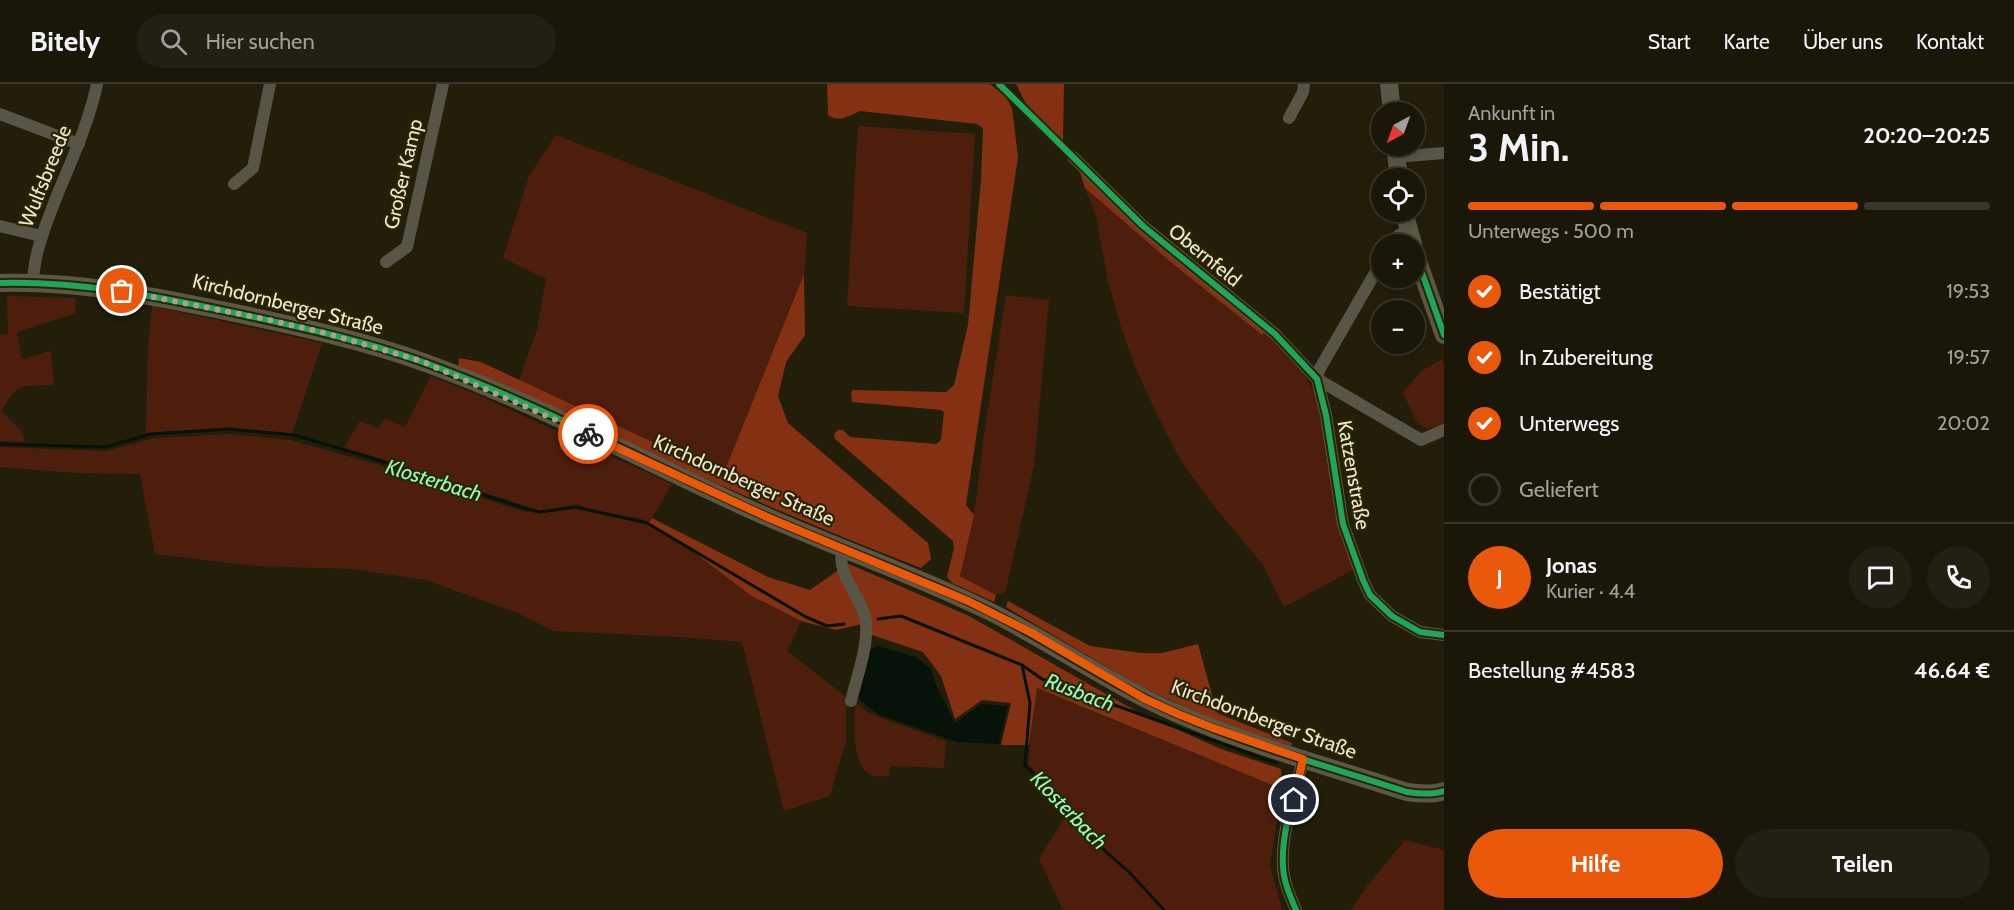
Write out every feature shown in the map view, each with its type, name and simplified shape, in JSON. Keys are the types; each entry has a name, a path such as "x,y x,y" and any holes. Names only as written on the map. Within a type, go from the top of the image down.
{"street":[{"name":"Wulfsbreede","path":"33,282 41,236 92,111 97,84"},
{"path":"234,184 253,168 270,84"},
{"name":"Großer Kamp","path":"386,262 407,247 443,84"},
{"path":"1289,118 1303,92 1304,84"},
{"path":"1389,84 1391,102"},
{"path":"0,114 79,144"},
{"path":"1425,153 1444,153"},
{"name":"Obernfeld","path":"1073,157 1143,226 1275,334 1317,379 1421,440 1444,430"},
{"path":"0,226 41,236"},
{"path":"1317,379 1319,370 1371,280"},
{"path":"1425,281 1444,335"},
{"name":"Kirchdornberger Straße","path":"0,283 33,282 141,293 325,333 421,361 555,418 769,518 935,586 1032,633 1145,699 1170,710 1213,728 1407,792 1421,794 1444,790"},
{"name":"Katzenstraße","path":"1317,379 1326,416 1343,524 1370,595 1392,616 1420,632 1444,635"},
{"path":"843,549 840,563 866,620 867,637 850,701"},
{"path":"1296,910 1289,894 1283,866 1284,841 1303,759"}],"shaded area":[{"path":"827,84 990,84 1006,97 1012,108 1018,157 966,505 974,515 960,576 996,595 994,602 952,583 947,577 954,548 953,541 835,439 834,434 838,430 843,430 850,437 936,444 941,440 944,412 941,410 852,402 851,392 853,390 946,392 954,385 968,325 981,180 983,128 977,124 860,111 844,118 832,117 828,115"},
{"path":"1016,84 1064,84 1063,141 1026,104"},
{"path":"858,126 975,134 964,313 847,306"},
{"path":"556,135 807,233 804,274 723,475 519,380 537,330 546,279 503,258 529,176"},
{"path":"1080,172 1083,172 1266,330 1262,335 1173,264 1085,188"},
{"path":"1085,188 1173,264 1262,335 1266,330 1300,365 1316,395 1353,570 1284,607 1263,565 1213,505 1181,461 1134,364 1108,281 1096,216"},
{"path":"804,274 805,335 786,362 778,396 788,423 928,543 931,559 921,568 746,496 458,367 459,358 481,362 723,475"},
{"path":"1006,295 1049,300 1034,466 1006,589 1004,593 996,595 960,576 976,501"},
{"path":"7,296 75,298 76,313 17,332 22,359 51,351 54,385 35,385 17,390 1,411 23,433 25,442 0,441 0,335 8,334"},
{"path":"152,306 322,343 292,434 230,428 146,433 148,348"},
{"path":"1442,359 1444,365 1444,424 1427,429 1417,422 1403,393 1420,372"},
{"path":"431,376 478,395 672,484 649,523 642,519 587,509 579,504 541,511 343,449 360,421 378,428 385,418 405,427"},
{"path":"231,434 290,440 369,462 528,513 528,510 540,514 577,507 648,524 696,555 750,595 801,621 787,651 845,696 846,700 846,741 830,796 784,811 742,642 553,631 518,613 426,580 353,569 255,566 155,554 140,474 76,473 0,467 0,447 106,451 154,438"},
{"path":"652,518 768,577 810,590 840,569 862,624 836,630 801,621 750,595 696,554 648,524"},
{"path":"849,564 969,616 1136,711 1221,749 1281,769 1282,789 1037,688 1029,745 1001,745 1011,703 982,700 955,719 941,676 923,652 872,635 846,566"},
{"path":"1008,601 1090,646 1141,653 1162,653 1198,644 1217,713 1292,743 1291,746 1215,722 1132,682 1006,607"},
{"path":"877,646 916,657 931,669 936,685 955,723 981,704 1008,706 999,744 957,742 879,715 857,698 870,650"},
{"path":"1036,688 1282,789 1270,864 1282,910 1063,910 1039,859 1070,808 1028,764"},
{"path":"855,702 870,714 946,741 944,768 890,766 889,776 874,776 866,772 857,755 855,744"},
{"path":"1405,840 1444,850 1444,910 1351,910 1368,885"}],"waterway":[{"name":"Klosterbach","path":"0,444 106,447 151,434 230,429 294,435 530,510 540,512 575,507 647,523 806,617 827,626 844,624"},
{"name":"Klosterbach","path":"878,619 901,616 1022,665 1030,703 1025,765 1094,841 1130,873 1164,910"},
{"name":"Rusbach","path":"1022,665 1042,679 1276,763"}],"cycle path":[{"path":"999,84 1143,226 1275,334 1317,379 1326,415 1343,524 1370,595 1392,616 1420,632 1444,635"},
{"path":"1425,281 1444,335"},
{"path":"0,283 91,287 180,302 332,335 423,362 546,413 778,521 961,598 1014,624 1130,691 1206,726 1407,792 1426,794 1444,791"},
{"path":"1296,910 1284,876 1283,852 1303,759"}],"way so far":[{"path":"122,291 141,293 325,333 421,361 588,434"}],"route":[{"path":"588,434 769,518 968,601 1032,633 1145,699 1213,728 1303,759 1294,800"}]}
